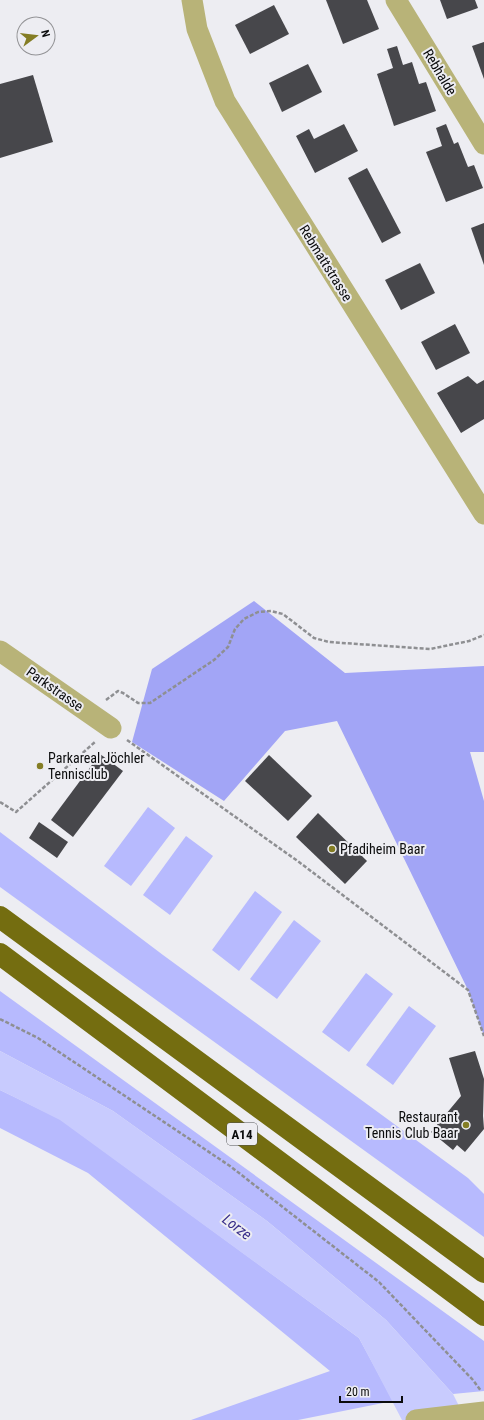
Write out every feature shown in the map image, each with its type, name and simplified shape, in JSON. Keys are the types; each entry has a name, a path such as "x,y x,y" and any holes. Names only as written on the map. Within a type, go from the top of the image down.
{"highway":[{"name":"A14","path":"0,917 484,1272"},
{"name":"A14","path":"0,954 484,1315"}],"street":[{"name":"Rebmattstrasse","path":"192,0 197,29 225,101 484,514"},
{"name":"Rebhalde","path":"396,0 484,144"},
{"name":"Parkstrasse","path":"0,651 111,728"},
{"path":"416,1420 484,1412"}],"path":[{"path":"90,713 118,691 138,703 150,703 214,660 228,647 235,629 244,619 258,612 271,611 283,614 314,638 329,642 430,649 469,641 484,635"},
{"path":"0,802 16,812 111,728 299,862 468,990 484,1036"},
{"path":"0,1019 38,1038 230,1166 379,1282 473,1380 484,1396"}],"shaded area":[{"path":"254,601 345,673 484,666 484,752 470,752 484,801 484,1036 468,990 337,721 285,731 224,801 132,742 152,669"},
{"path":"148,807 175,828 131,886 104,866"},
{"path":"0,832 163,955 468,1178 484,1194 484,1237 0,887"},
{"path":"186,836 213,856 170,915 143,895"},
{"path":"255,891 282,912 239,971 212,950"},
{"path":"294,920 321,941 277,999 250,979"},
{"path":"366,973 393,994 349,1052 322,1032"},
{"path":"0,991 484,1341 484,1391 453,1394 386,1320 267,1221 113,1111 0,1051"},
{"path":"409,1006 436,1026 393,1085 366,1065"},
{"path":"0,1090 60,1119 359,1338 393,1401 298,1420 191,1420 330,1371 88,1173 0,1128"}],"water":[{"name":"Lorze","path":"0,1051 113,1111 267,1221 386,1320 453,1394 466,1420 402,1420 359,1338 60,1120 0,1090"}],"building":[{"path":"326,0 367,0 379,29 343,44"},
{"path":"440,0 475,0 478,8 447,19"},
{"path":"274,5 289,34 250,54 235,25"},
{"path":"484,42 484,79 472,46"},
{"path":"397,46 403,65 412,62 419,84 426,82 436,111 394,126 377,74 393,68 387,49"},
{"path":"308,64 322,92 282,112 269,83"},
{"path":"33,75 53,142 0,158 0,84"},
{"path":"344,124 358,151 315,173 296,136 309,129 314,139"},
{"path":"446,124 454,144 458,142 468,167 474,165 483,188 446,202 426,152 442,146 436,128"},
{"path":"367,168 401,233 382,243 348,178"},
{"path":"484,223 484,265 471,228"},
{"path":"420,263 435,293 401,310 385,280"},
{"path":"455,324 470,353 436,370 421,342"},
{"path":"468,376 477,384 484,380 484,419 461,433 437,393"},
{"path":"100,754 123,771 73,837 51,820"},
{"path":"269,755 312,796 288,821 245,781"},
{"name":"Pfadiheim Baar","path":"318,813 367,861 345,884 296,837"},
{"path":"39,822 68,842 57,858 29,838"},
{"path":"475,1051 484,1079 484,1129 465,1152 457,1145 453,1150 431,1132 461,1096 449,1058"}],"place":[{"name":"Parkareal Jöchler Tennisclub","path":"40,766"},
{"name":"Pfadiheim Baar","path":"332,849"},
{"name":"Restaurant Tennis Club Baar","path":"466,1125"}]}
